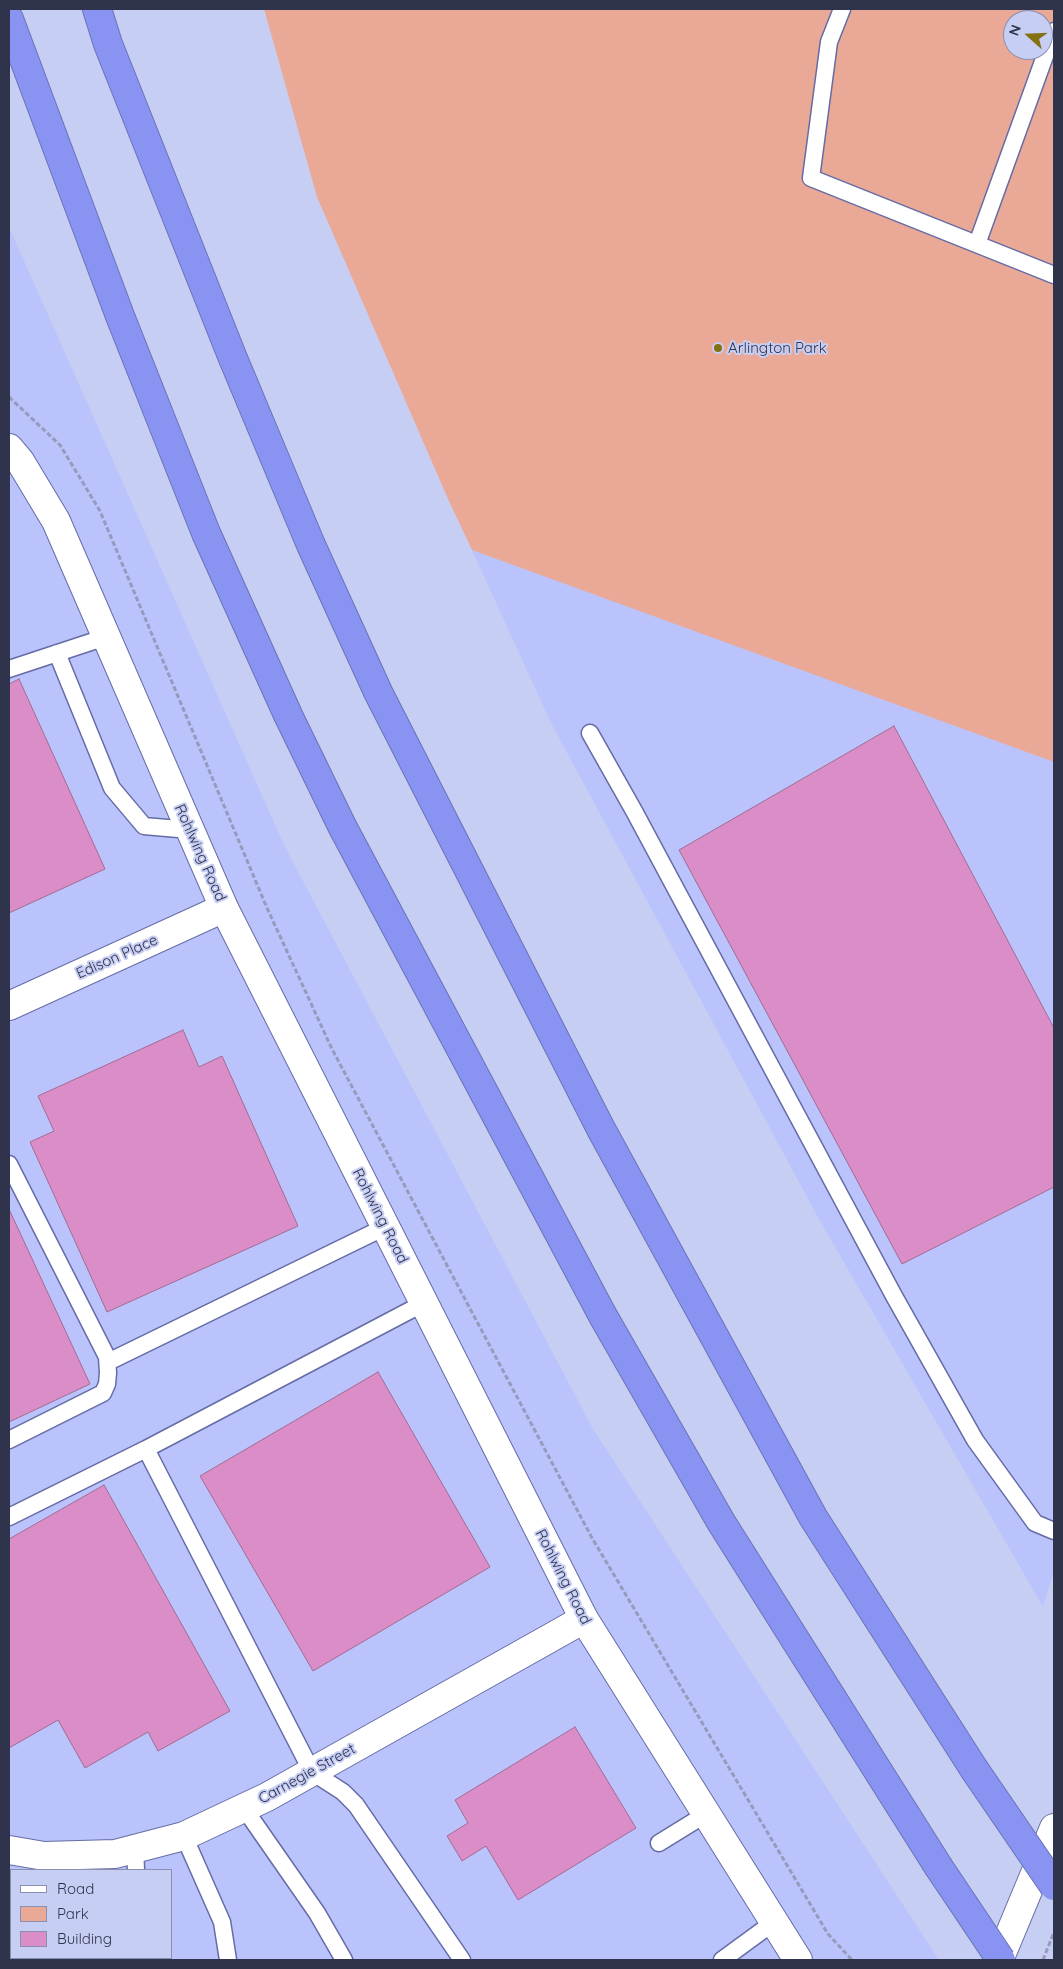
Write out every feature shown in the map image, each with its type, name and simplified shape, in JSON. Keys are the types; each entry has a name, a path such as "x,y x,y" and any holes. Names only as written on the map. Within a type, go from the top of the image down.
{"highway":[{"path":"97,9 108,44 232,356 311,545 378,692 601,1128 812,1516 974,1769 1054,1886"},
{"path":"9,19 124,325 206,533 288,715 342,826 608,1325 721,1522 938,1866 1000,1960"}],"main road":[{"name":"Rohlwing Road","path":"9,448 20,460 56,521 224,908 584,1619 798,1960"},
{"name":"Edison Place","path":"11,1000 224,908"},
{"name":"Carnegie Street","path":"9,1850 36,1863 115,1854 136,1860 267,1797 584,1619"},
{"path":"1000,1960 1054,1828"}],"lane":[{"path":"842,9 829,42 811,178 1054,275"},
{"path":"977,244 1054,31"},
{"path":"9,669 106,637"},
{"path":"57,653 112,788 144,826 190,830"},
{"path":"590,733 634,811 894,1296 975,1440 1036,1522 1054,1531"},
{"path":"9,1164 108,1362 107,1384 103,1393 9,1440"},
{"path":"108,1362 385,1227"},
{"path":"9,1517 146,1449 424,1303"},
{"path":"146,1449 312,1772 343,1792 356,1806 462,1960"},
{"path":"244,1808 317,1913 344,1960"},
{"path":"659,1843 706,1814"},
{"path":"184,1836 222,1922 228,1960"},
{"path":"722,1960 774,1922"}],"path":[{"path":"9,397 60,445 100,511 267,908 332,1048 588,1529 828,1934 852,1960"},
{"path":"1043,1960 1054,1932"}],"shaded area":[{"path":"9,227 285,847 593,1429 939,1960 9,1960"},
{"path":"472,550 622,603 1054,762 1054,1570 1043,1607 819,1219 551,723"}],"green space":[{"name":"Arlington Park","path":"264,9 1054,9 1054,762 472,550 317,197"}],"building":[{"path":"19,679 105,869 9,913 9,684"},
{"path":"894,726 1054,1028 1054,1187 902,1264 679,850"},
{"path":"183,1030 199,1067 222,1056 298,1226 107,1312 30,1142 54,1131 38,1096"},
{"path":"9,1209 90,1384 9,1422"},
{"path":"378,1372 490,1567 313,1671 200,1476"},
{"path":"104,1485 230,1711 158,1751 148,1732 85,1768 58,1720 9,1748 9,1539"},
{"path":"575,1727 636,1828 518,1900 486,1846 462,1861 447,1836 468,1823 455,1800"}],"place":[{"name":"Arlington Park","path":"718,348"}]}
